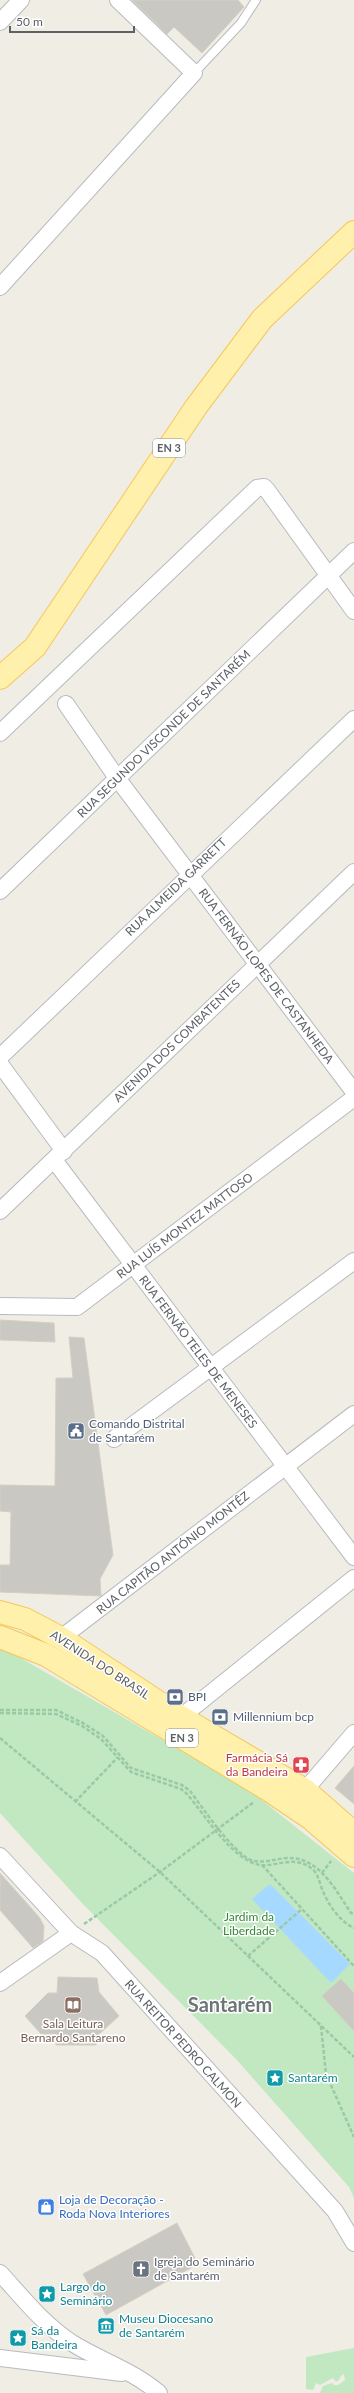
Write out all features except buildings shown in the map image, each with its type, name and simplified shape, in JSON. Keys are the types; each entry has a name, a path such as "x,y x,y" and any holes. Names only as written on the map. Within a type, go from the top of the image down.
{"main road":[{"name":"EN 3","path":"0,678 35,646 196,407 262,319 354,232"},
{"name":"AVENIDA DO BRASIL","path":"0,1612 25,1619 61,1638 181,1717 305,1790 354,1833"},
{"name":"AVENIDA DO BRASIL","path":"0,1637 46,1655 267,1789 310,1818 354,1856"}],"street":[{"path":"0,22 21,0"},
{"path":"3,276 194,73 118,0"},
{"path":"0,733 257,488 264,487 267,490 327,576 354,611"},
{"name":"RUA SEGUNDO VISCONDE DE SANTARÉM","path":"0,891 354,551"},
{"name":"RUA FERNÃO LOPES DE CASTANHEDA","path":"66,704 118,778 256,964 354,1092"},
{"name":"RUA ALMEIDA GARRETT","path":"0,1057 354,719"},
{"name":"AVENIDA DOS COMBATENTES","path":"0,1211 256,964 354,872"},
{"name":"RUA FERNÃO TELES DE MENESES","path":"0,1064 133,1266 354,1557"},
{"name":"RUA LUÍS MONTEZ MATTOSO","path":"0,1306 77,1307 354,1098"},
{"path":"114,1439 354,1261"},
{"name":"RUA CAPITÃO ANTÓNIO MONTÊZ","path":"61,1638 354,1414"},
{"path":"181,1717 354,1578"},
{"path":"305,1790 354,1733"},
{"name":"RUA REITOR PEDRO CALMON","path":"0,1856 71,1933 102,1953 335,2211 354,2243"},
{"path":"0,1983 71,1933"},
{"path":"0,2273 47,2324 73,2343 134,2374 159,2393"},
{"path":"0,2358 134,2374"}],"lane":[{"path":"194,73 241,23 256,0"}],"path":[{"path":"0,1711 56,1710 103,1736 131,1768 182,1785 190,1791 239,1856 262,1865 354,1966"},
{"path":"0,1711 56,1714 82,1726 101,1739 131,1772 181,1789 241,1854 250,1859 261,1862 289,1858 311,1863 322,1873 354,1914"},
{"path":"0,1738 160,1872 354,2057"},
{"path":"75,1802 118,1757"},
{"path":"71,1933 160,1872 257,1799 267,1789"},
{"path":"262,1865 290,1861 310,1867 317,1875 323,1891 340,1920 354,1928"},
{"path":"322,1873 331,1861"},
{"path":"248,1956 302,1909"},
{"path":"321,2026 326,2074 354,2137"}],"green space":[{"name":"Jardim da Liberdade","path":"0,1646 249,1790 354,1873 354,2198 349,2187 236,2059 81,1902 0,1813"},
{"path":"354,2348 354,2393 320,2393 323,2386 332,2383 334,2385 338,2385 345,2380 344,2374 336,2382 333,2378 320,2385 316,2383 313,2390 306,2389 306,2357"}],"water":[{"path":"270,1884 350,1964 331,1983 252,1899"}],"place":[{"name":"Comando Distrital de Santarém","path":"76,1431"},
{"name":"BPI","path":"175,1697"},
{"name":"Millennium bcp","path":"220,1717"},
{"name":"Farmácia Sá da Bandeira","path":"301,1765"},
{"name":"Sala Leitura Bernardo Santareno","path":"73,2005"},
{"name":"Santarém","path":"275,2078"},
{"name":"Loja de Decoração - Roda Nova Interiores","path":"46,2207"},
{"name":"Igreja do Seminário de Santarém","path":"141,2269"},
{"name":"Largo do Seminário","path":"47,2294"},
{"name":"Museu Diocesano de Santarém","path":"106,2326"},
{"name":"Sá da Bandeira","path":"18,2338"}],"district":[{"name":"Santarém","path":"230,2005"}]}
